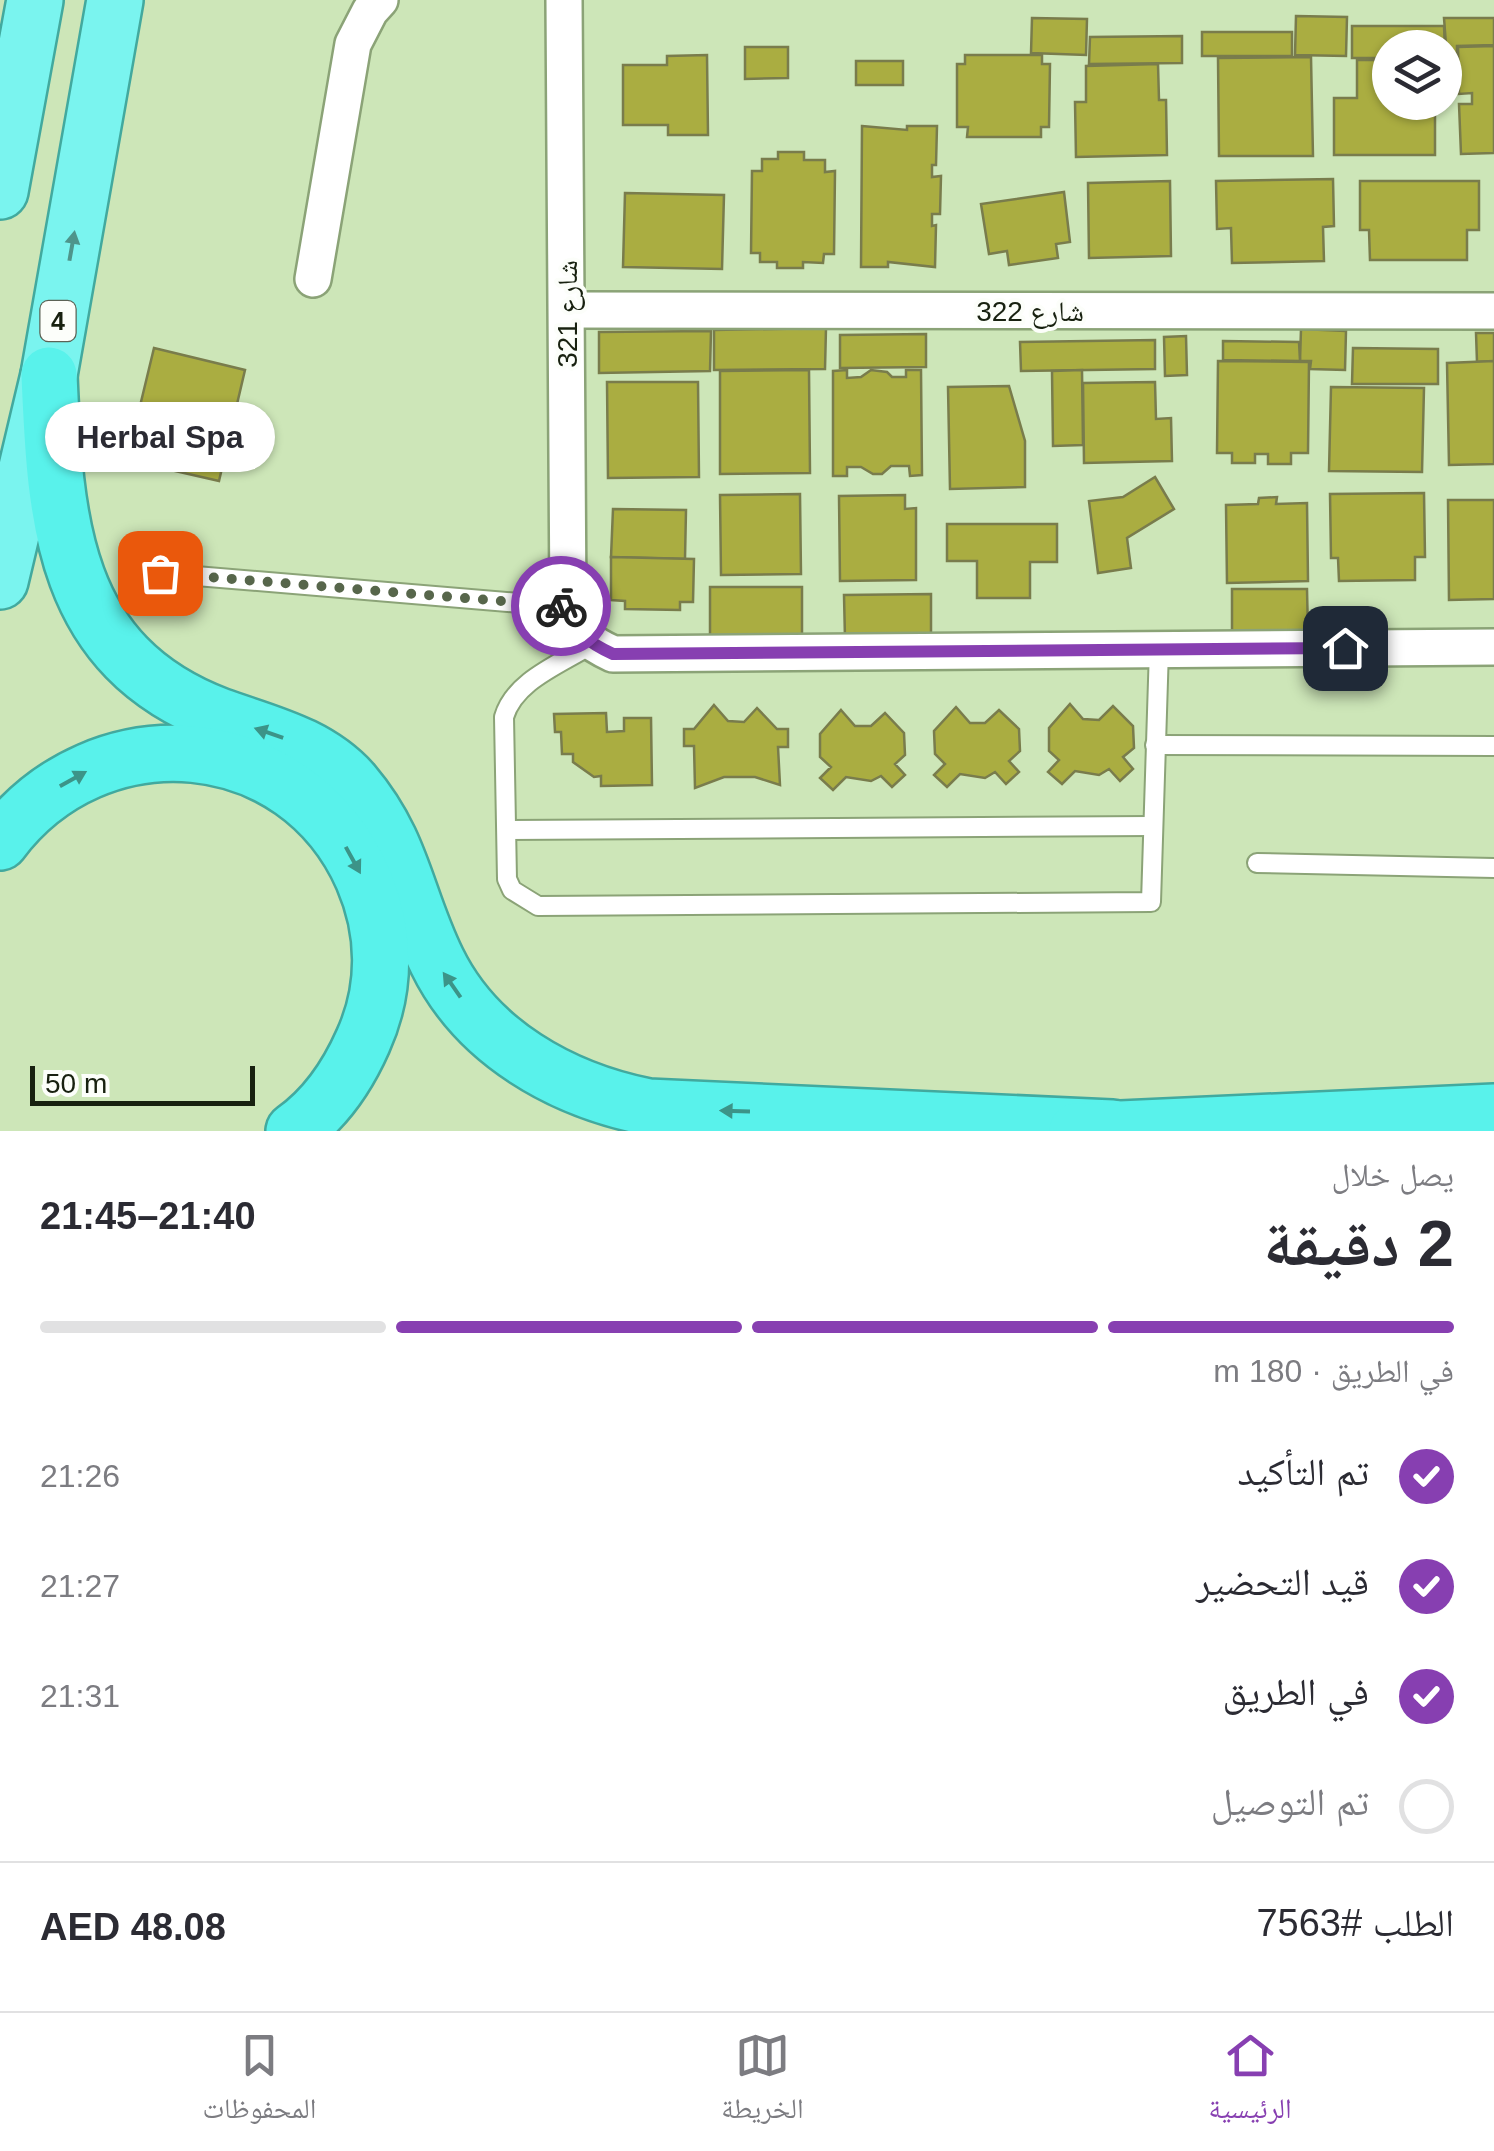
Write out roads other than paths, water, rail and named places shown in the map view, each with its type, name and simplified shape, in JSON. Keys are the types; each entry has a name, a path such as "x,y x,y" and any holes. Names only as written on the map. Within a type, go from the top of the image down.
{"highway":[{"path":"0,191 35,0"},
{"name":"4","path":"0,580 49,375 115,0"},
{"path":"105,59 124,0"},
{"path":"49,375 56,502 66,548 88,604 108,632 127,658 180,696 218,715 289,740 340,770 388,831 438,962 453,988 474,1013 524,1058 550,1075 581,1089 648,1107 1094,1129 1494,1112"},
{"path":"0,842 30,808 66,782 105,764 152,753 188,753 249,767 289,788 325,819 350,852 375,909 381,946 379,988 367,1032 347,1073 294,1131"}],"street":[{"path":"313,279 353,44 380,0"},
{"name":"شارع 321","path":"564,0 567,310 578,626"},
{"name":"شارع 322","path":"567,310 1494,311"},
{"path":"578,626 613,654 1494,648"}],"lane":[{"path":"160,573 578,626"},
{"path":"578,626 508,701 504,717 506,878 512,890 538,906 1150,902 1159,649"},
{"path":"1156,745 1494,746"},
{"path":"507,830 1152,826"},
{"path":"1256,863 1494,868"}],"place":[{"name":"Herbal Spa","path":"160,573"}]}
